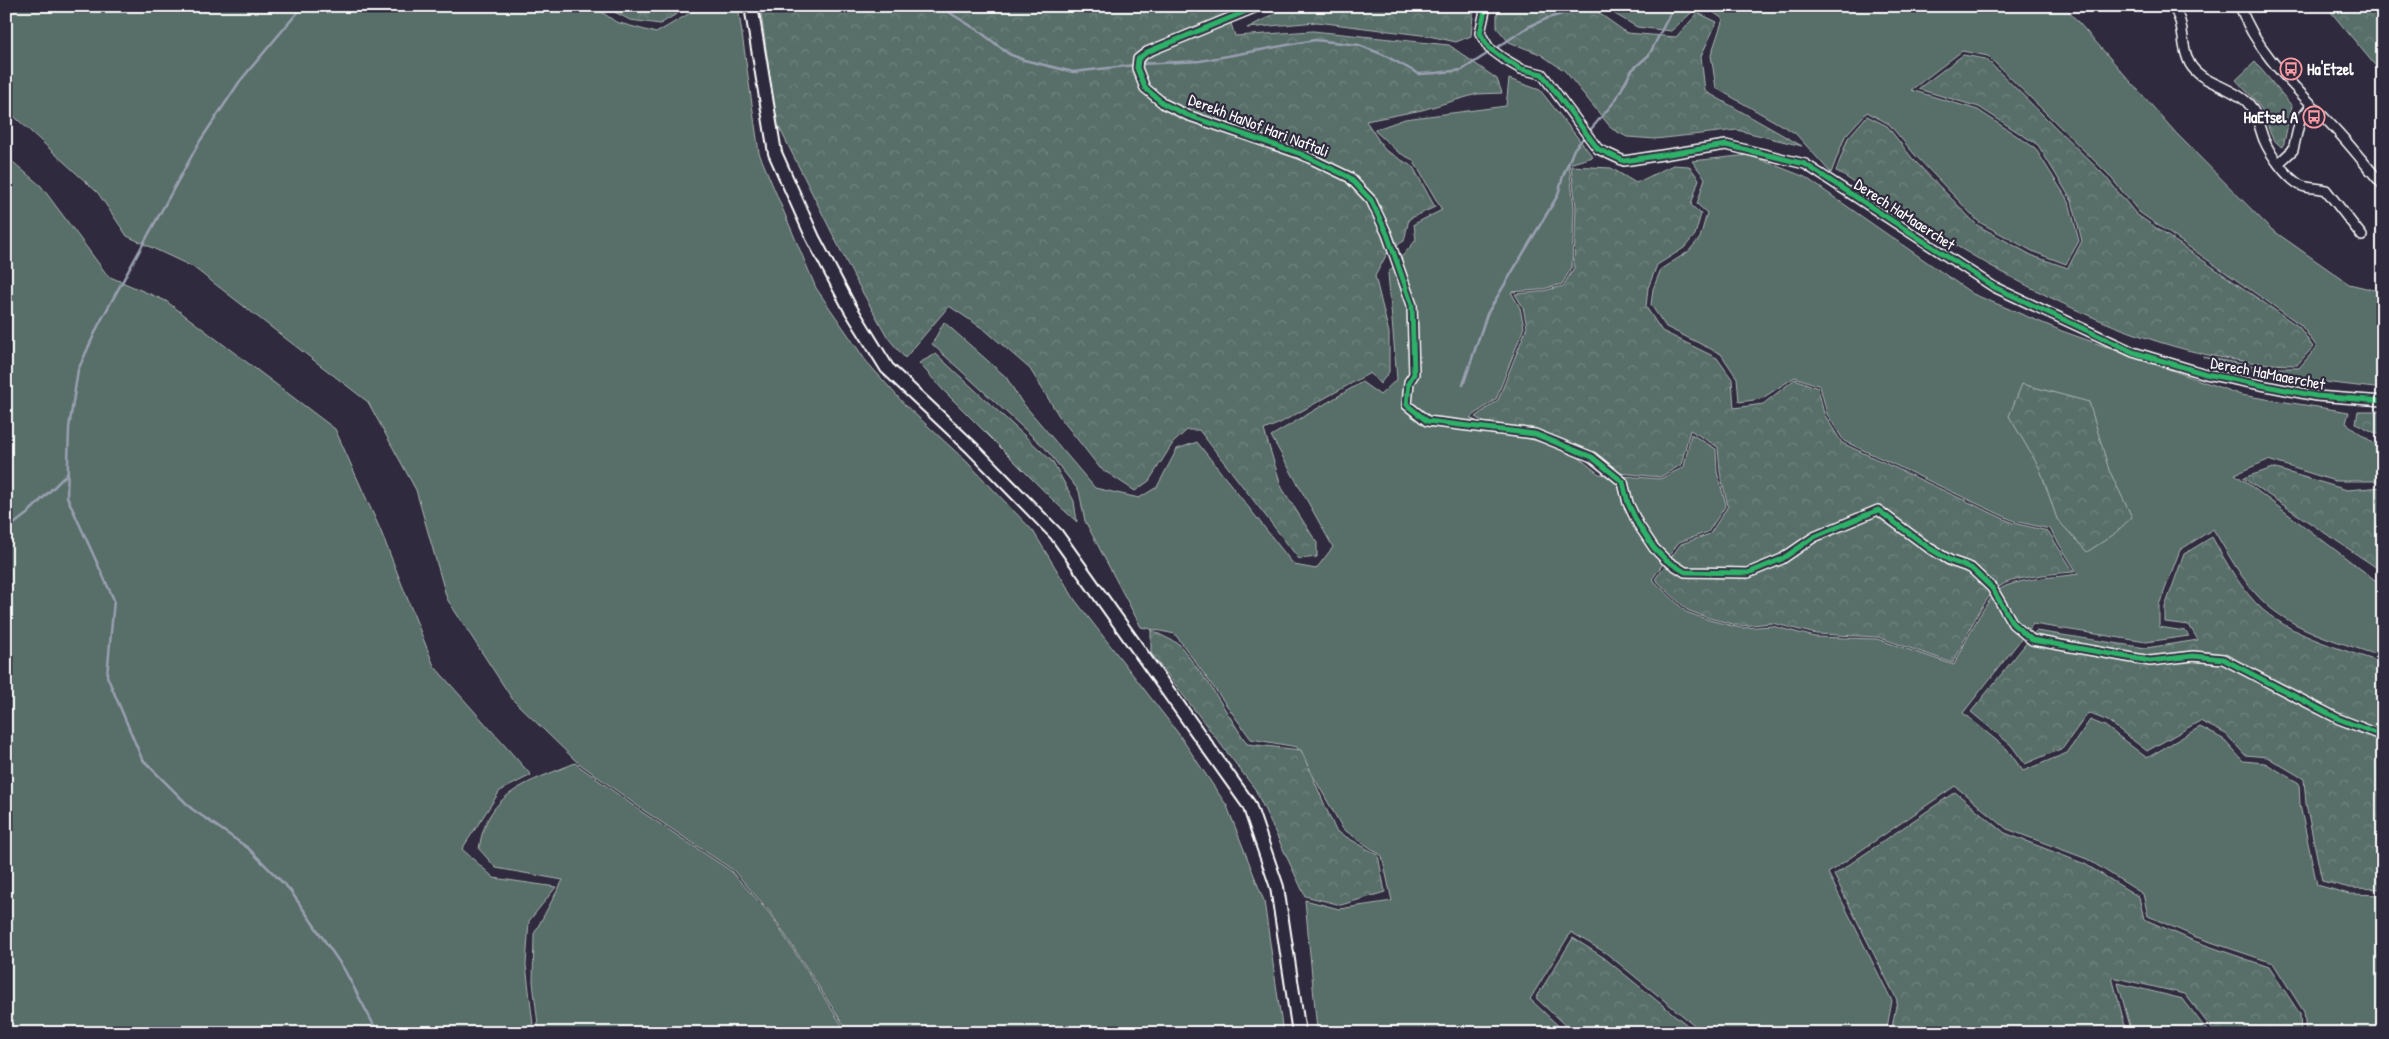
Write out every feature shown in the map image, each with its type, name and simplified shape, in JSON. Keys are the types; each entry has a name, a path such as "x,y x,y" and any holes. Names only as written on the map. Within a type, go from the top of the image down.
{"main road":[{"path":"751,6 775,154 813,238 850,308 887,368 972,448 1056,534 1249,805 1277,886 1299,1033"}],"street":[{"name":"Derekh HaNof Hari Naftali","path":"1259,6 1143,55 1138,59 1137,68 1145,88 1164,104 1187,114 1301,154 1349,177 1371,200 1387,234 1412,305 1414,374 1410,382 1406,405 1427,421 1535,434 1592,457 1623,482 1634,517 1654,548 1666,560 1685,572 1748,573 1782,560 1814,537 1878,510 1929,548 1951,561 1971,568 1992,588 2013,624 2032,640 2150,661 2193,656 2223,659 2339,719 2383,736"},
{"name":"Derech HaMaaerchet","path":"1486,6 1480,33 1489,48 1521,69 1542,74 1598,149 1624,161 1726,145 1805,164 1994,287 2133,352 2206,374 2316,396 2383,401"},
{"path":"2172,6 2182,20 2182,45 2191,66 2198,74 2247,102 2260,123 2267,147 2292,179 2300,186 2326,190 2362,236"},
{"path":"2240,6 2251,32 2267,54 2383,185"},
{"path":"2279,163 2293,150 2300,120 2312,105"}],"green space":[{"path":"6,6 593,6 616,22 656,33 702,6 738,6 759,153 816,288 866,361 905,405 966,461 1033,531 1075,600 1178,733 1227,806 1264,901 1283,1033 849,1033 771,913 733,870 643,810 576,761 513,700 447,599 416,490 368,402 193,267 127,236 98,193 6,109"},
{"path":"603,6 690,6 660,24 630,20"},
{"path":"760,6 1246,6 1228,14 1235,36 1313,31 1449,45 1497,79 1502,93 1477,94 1422,110 1366,121 1385,150 1413,167 1435,207 1409,219 1404,241 1389,250 1375,276 1389,333 1389,372 1380,384 1370,373 1264,430 1282,488 1317,543 1317,557 1299,559 1199,430 1187,430 1173,443 1149,481 1135,491 1100,468 1059,416 1030,369 985,330 949,306 905,358 888,338 854,277 776,121"},
{"path":"1290,6 1474,6 1471,36 1456,42 1429,36 1317,22 1247,28"},
{"path":"1502,6 1589,6 1627,33 1676,37 1698,13 1717,22 1701,56 1705,91 1802,146 1737,130 1655,139 1627,137 1612,129 1565,71 1540,54 1509,42 1497,28 1497,13"},
{"path":"1601,6 1699,6 1671,31 1637,27"},
{"path":"1704,6 2064,6 2176,133 2271,229 2349,284 2383,292 2383,389 2273,376 2203,357 2266,368 2299,368 2317,347 2301,325 2139,212 2108,174 1988,56 1962,51 1911,90 1978,110 2035,148 2069,202 2079,241 2066,264 2034,252 1979,222 1915,155 1889,124 1867,112 1845,136 1831,173 1795,133 1716,88 1711,55 1723,19"},
{"path":"2326,6 2383,6 2383,75"},
{"path":"1963,55 1986,59 2105,176 2136,214 2299,327 2313,347 2297,365 2235,360 2174,346 2114,326 2055,300 1998,270 1836,171 1848,138 1867,116 1887,126 1912,158 1977,225 2033,256 2068,268 2082,241 2072,201 2038,145 1979,107 1918,89"},
{"path":"2255,62 2292,106 2283,147 2271,135 2260,107 2236,80"},
{"path":"1509,79 1540,90 1593,157 1569,164 1574,207 1572,267 1562,284 1539,290 1511,292 1520,308 1524,327 1496,399 1470,418 1490,428 1569,450 1599,474 1660,479 1684,467 1691,434 1716,449 1717,472 1726,505 1708,532 1679,542 1652,579 1686,612 1741,628 1772,626 1815,637 1877,639 1954,665 1983,609 1998,591 2006,586 2024,581 2078,574 2050,529 2014,521 1844,441 1827,414 1820,386 1795,377 1761,399 1739,402 1737,378 1721,354 1666,327 1651,305 1653,289 1661,269 1688,252 1700,238 1707,213 1697,204 1705,178 1692,161 1749,155 1805,177 1973,294 2062,331 2241,395 2349,412 2346,423 2372,442 2383,453 2383,481 2335,481 2268,460 2235,474 2383,586 2383,657 2307,630 2280,615 2267,605 2251,588 2213,529 2180,550 2159,605 2159,627 2185,631 2189,636 2146,642 2033,624 1963,713 2007,749 2023,771 2067,753 2090,720 2105,726 2147,758 2200,727 2223,739 2243,761 2265,763 2299,783 2300,805 2317,885 2349,894 2383,895 2383,1033 2306,1033 2304,1012 2273,963 2196,937 2148,916 2143,894 2087,859 2007,829 1955,786 1828,873 1892,1001 1886,1033 1704,1033 1606,953 1571,932 1530,999 1566,1033 1327,1033 1317,1030 1305,900 1339,909 1392,901 1382,856 1343,829 1297,747 1251,739 1175,634 1141,627 1085,521 1079,491 1045,448 932,344 944,322 1006,377 1021,401 1095,488 1139,498 1157,487 1177,449 1197,442 1294,565 1316,569 1333,547 1271,436 1362,382 1380,395 1397,379 1388,273 1416,240 1414,224 1442,210 1413,160 1398,152 1374,130 1405,119 1506,106"},
{"path":"6,156 41,186 108,276 166,301 335,429 380,529 434,666 531,775 500,791 462,849 494,878 556,887 529,921 526,965 534,1033 6,1033"},
{"path":"1673,165 1689,166 1699,179 1691,205 1701,214 1695,235 1684,248 1657,265 1648,288 1646,307 1662,331 1717,358 1732,379 1734,408 1763,404 1795,379 1818,388 1824,414 1842,443 2013,523 2048,531 2074,572 2047,574 2008,582 1994,591 1980,610 1953,663 1878,637 1816,634 1772,623 1741,626 1709,618 1687,610 1655,579 1681,544 1710,534 1728,506 1720,472 1718,447 1690,430 1681,465 1660,477 1600,471 1571,448 1491,426 1475,417 1498,400 1527,327 1523,307 1515,294 1539,292 1563,286 1574,268 1576,206 1571,166 1611,168 1636,183"},
{"path":"936,354 1053,462 1074,501 1077,522 943,390 919,363"},
{"path":"2022,384 2089,402 2109,470 2132,517 2113,535 2087,552 2057,519 2040,469 2009,416"},
{"path":"2358,411 2383,411 2383,437 2356,423"},
{"path":"2273,468 2347,490 2383,487 2383,572 2243,478"},
{"path":"2212,537 2241,585 2263,610 2276,620 2305,635 2383,663 2383,889 2350,888 2322,881 2306,804 2304,779 2267,757 2245,755 2226,734 2200,721 2147,751 2108,721 2088,713 2063,748 2025,764 2011,745 1971,712 2036,631 2146,648 2198,640 2189,625 2165,622 2165,607 2184,554"},
{"path":"1151,630 1179,644 1209,684 1247,744 1301,750 1336,831 1378,855 1385,892 1341,905 1305,896 1255,789 1151,653"},
{"path":"575,763 642,812 731,871 770,914 847,1033 539,1033 533,982 534,934 563,880 496,868 479,849 483,829 500,802 526,784"},
{"path":"1955,792 2005,833 2085,864 2139,897 2144,919 2194,941 2269,967 2300,1014 2301,1033 2215,1033 2185,994 2112,977 2127,1033 1891,1033 1897,1000 1834,875"},
{"path":"1573,938 1603,957 1697,1033 1573,1033 1536,998"},
{"path":"2118,983 2183,999 2209,1033 2132,1033"}],"waterway":[{"path":"303,6 240,81 200,141 99,324 78,370 69,428 67,497 114,600 107,676 142,759 192,809 248,848 290,890 344,969 378,1033"},
{"path":"939,6 979,31 1009,54 1024,60 1073,72 1135,65"},
{"path":"1495,49 1528,27 1548,18 1590,6"},
{"path":"1463,385 1487,314 1558,195 1563,176 1574,149 1615,101 1632,70 1649,55 1674,6"},
{"path":"1140,64 1200,61 1315,40 1359,45 1384,55 1419,74 1462,70 1490,52"},
{"path":"6,530 27,514 68,473"}],"cycle path":[{"path":"1259,6 1147,52 1138,59 1137,68 1145,88 1164,104 1187,115 1301,154 1349,177 1371,200 1387,234 1412,305 1414,374 1409,382 1407,405 1427,421 1535,434 1592,457 1623,482 1628,503 1638,524 1654,548 1666,560 1685,572 1748,573 1782,559 1814,537 1878,510 1929,548 1951,561 1971,568 1992,588 2013,624 2032,640 2150,661 2193,656 2223,659 2339,719 2383,736"},
{"path":"1486,6 1480,33 1489,48 1521,69 1542,74 1598,149 1624,161 1726,145 1805,164 1994,287 2133,352 2206,374 2316,396 2383,401"}],"place":[{"name":"Ha'Etzel","path":"2291,69"},
{"name":"HaEtsel A","path":"2314,117"}]}
